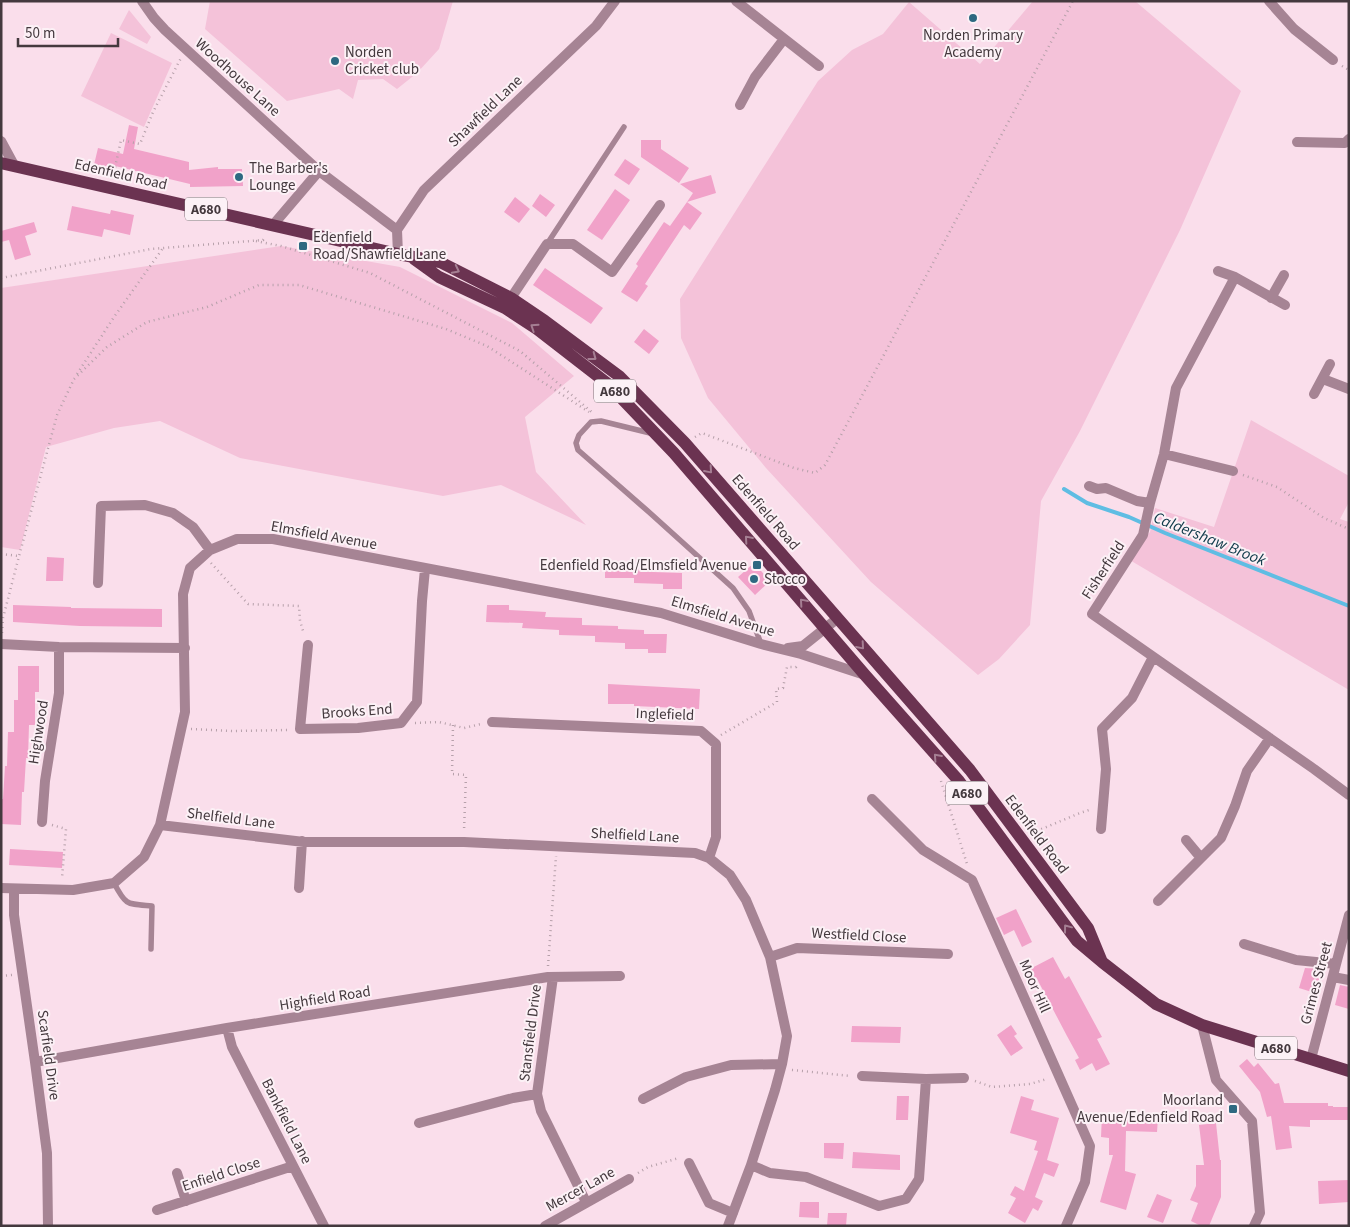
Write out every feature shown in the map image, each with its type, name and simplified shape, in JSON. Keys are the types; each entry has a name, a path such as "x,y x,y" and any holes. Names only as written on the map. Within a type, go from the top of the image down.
{"main road":[{"name":"Edenfield Road","path":"1,163 404,255 439,277 508,303 545,321 619,376 685,443 838,618 970,770 1088,928 1102,962"},
{"name":"Edenfield Road","path":"508,303 537,329 608,384 674,453 864,675 959,781 1077,941 1156,1004 1202,1025 1349,1070"},
{"path":"999,836 1012,827"}],"street":[{"name":"Woodhouse Lane","path":"142,1 154,18 185,49 319,170 397,230"},
{"name":"Shawfield Lane","path":"397,230 424,190 596,26 615,1"},
{"path":"736,1 819,66"},
{"path":"1269,1 1294,29 1333,60"},
{"path":"740,105 755,77 784,39"},
{"path":"1297,142 1345,143 1349,140"},
{"path":"1,141 14,165"},
{"path":"273,225 319,170"},
{"path":"508,303 547,244 573,244 612,272 660,205"},
{"path":"397,230 404,255"},
{"path":"1218,271 1235,277 1285,305"},
{"path":"1271,298 1284,275"},
{"name":"Fisherfield","path":"1235,277 1176,388 1164,454 1143,535 1092,614 1349,795"},
{"path":"1314,394 1330,364"},
{"path":"1323,379 1349,390"},
{"path":"1164,454 1232,471"},
{"path":"1089,486 1097,489 1107,483 1137,501 1150,503"},
{"path":"98,583 101,506 145,505 173,513 193,527 207,552"},
{"name":"Elmsfield Avenue","path":"114,883 144,857 160,825 185,712 184,594 190,568 207,552 237,539 273,539 661,612 762,644 802,654 864,675"},
{"name":"Brooks End","path":"308,645 300,729 358,728 401,723 417,702 425,569"},
{"name":"Elmsfield Avenue","path":"782,649 803,646 838,618"},
{"path":"1,644 59,647 184,648"},
{"name":"Highwood","path":"42,822 45,781 59,693 59,647"},
{"path":"1101,829 1106,769 1102,730 1132,698 1153,657"},
{"name":"Inglefield","path":"492,722 701,731 712,740"},
{"path":"1158,901 1221,838 1235,806 1247,770 1270,738"},
{"path":"709,858 716,837 716,744 712,740"},
{"path":"872,799 923,850 972,880"},
{"name":"Shelfield Lane","path":"160,825 302,841 464,842 695,853 709,858 730,875 746,900 770,957 787,1036 775,1090 751,1166 728,1226"},
{"path":"1186,840 1201,858"},
{"path":"299,888 302,841"},
{"name":"Moor Hill","path":"972,880 1090,1146 1086,1182 1067,1226"},
{"path":"1,888 74,890 114,883"},
{"name":"Scarfield Drive","path":"14,889 14,915 47,1154 48,1226"},
{"name":"Grimes Street","path":"1311,1059 1349,915"},
{"path":"1244,944 1296,960 1336,964"},
{"name":"Westfield Close","path":"770,957 798,948 948,954"},
{"name":"Highfield Road","path":"35,1062 227,1028 550,977 620,976"},
{"name":"Stansfield Drive","path":"550,977 537,1094 541,1111 586,1202"},
{"path":"1333,977 1349,980"},
{"path":"1202,1025 1216,1080 1252,1121 1260,1213 1254,1226"},
{"name":"Bankfield Lane","path":"227,1028 232,1046 324,1226"},
{"path":"643,1099 686,1077 731,1064 781,1067"},
{"path":"862,1076 926,1079 964,1078"},
{"path":"751,1166 770,1173 806,1177 879,1206 906,1199 919,1180 926,1079"},
{"path":"419,1123 513,1098 537,1094"},
{"path":"687,1159 709,1203 733,1213"},
{"name":"Enfield Close","path":"157,1210 293,1166"},
{"path":"177,1173 186,1200"},
{"name":"Mercer Lane","path":"545,1226 629,1179"}],"lane":[{"path":"547,244 624,128"},
{"path":"655,434 601,421 591,422 578,435 576,444 578,450 733,588 749,611 762,644"},
{"path":"114,883 122,898 130,904 152,906 151,949"}],"path":[{"path":"685,443 702,433 794,468 815,472 825,465 1073,1"},
{"path":"111,188 121,140 140,144 153,112 185,49"},
{"path":"1,278 151,249 263,240 273,225"},
{"path":"256,241 290,249 379,277 520,351 601,421"},
{"path":"2,634 3,618 58,415 74,379 114,317 163,248"},
{"path":"74,379 107,347 147,322 207,307 259,286 299,285 446,328 487,346 601,421"},
{"path":"1232,471 1277,487 1324,518 1349,529"},
{"path":"207,552 248,604 299,606 300,621 308,645"},
{"path":"1,554 19,556"},
{"path":"712,740 777,702 776,689 783,688 787,667 796,667 802,654"},
{"path":"401,723 439,722 464,728 492,722"},
{"path":"453,726 452,774 466,775 464,842"},
{"path":"182,728 232,731 300,729"},
{"path":"940,779 972,880"},
{"path":"1020,838 1080,813 1103,806"},
{"path":"42,822 66,829 62,890"},
{"path":"550,977 557,846"},
{"path":"781,1067 862,1076"},
{"path":"964,1078 992,1087 1030,1084 1058,1075"},
{"path":"629,1179 648,1167 687,1159"}],"shaded area":[{"name":"Norden Cricket club","path":"210,1 453,1 439,49 417,73 397,89 383,79 358,80 353,99 339,89 287,101 205,29"},
{"path":"1033,1 1135,1 1241,91 1180,230 1080,431 1041,501 1030,625 999,659 978,675 871,582 766,468 708,398 681,338 680,299 818,81 852,50 883,34 909,2 980,64"},
{"path":"129,10 151,37 147,44 119,29"},
{"path":"111,33 172,63 144,127 81,96"},
{"path":"281,246 400,267 512,323 574,376 525,417 536,472 586,525 501,485 443,496 240,458 160,421 114,428 46,447 20,550 1,547 1,288"},
{"path":"1251,420 1349,476 1349,502 1340,519 1349,522 1349,690 1128,559 1150,532 1155,508 1214,527"}],"building":[{"path":"129,125 138,127 134,149 189,162 189,170 218,167 218,169 242,169 243,186 190,187 190,184 111,165 109,172 93,169 98,148 123,154"},
{"path":"641,140 661,140 661,149 689,168 679,183 641,157"},
{"path":"625,159 640,169 629,185 614,175"},
{"path":"711,175 716,193 687,202 693,193 680,184"},
{"path":"615,189 630,200 602,240 587,230"},
{"path":"540,194 555,205 546,217 532,206"},
{"path":"515,197 530,209 519,223 504,212"},
{"path":"687,202 702,213 690,230 684,225 645,284 648,286 637,302 621,292 638,266 636,264 664,222 670,226"},
{"path":"72,206 110,214 111,210 134,215 130,235 104,229 102,237 67,230"},
{"path":"34,222 37,232 25,236 31,255 15,260 9,240 1,242 1,231"},
{"path":"545,268 603,308 591,324 533,285"},
{"path":"644,329 659,341 649,354 634,342"},
{"path":"47,557 64,558 63,581 46,581"},
{"path":"605,561 624,562 624,567 653,567 653,572 682,573 682,589 663,589 663,584 634,583 634,578 605,578"},
{"name":"Stocco","path":"754,563 770,581 755,595 738,577"},
{"path":"13,605 162,609 162,627 80,626 13,622"},
{"path":"487,605 509,605 509,610 546,612 545,617 582,618 582,625 618,626 618,629 644,630 644,634 667,634 666,653 648,653 648,649 625,649 625,643 595,642 595,636 559,635 559,630 522,628 523,623 486,622"},
{"path":"18,666 39,666 39,692 35,692 35,725 29,725 28,758 26,758 24,792 22,792 21,825 1,824 1,799 3,799 5,766 7,766 8,732 14,732 14,700 18,700"},
{"path":"608,684 700,689 699,709 608,704"},
{"path":"10,849 63,852 62,868 9,865"},
{"path":"1016,909 1032,942 1022,947 1014,930 1004,935 996,918"},
{"path":"1053,957 1065,979 1069,976 1102,1037 1097,1039 1110,1064 1096,1071 1092,1063 1080,1070 1075,1060 1079,1058 1036,977 1032,980 1026,971"},
{"path":"1305,968 1322,969 1315,993 1299,988"},
{"path":"1340,985 1349,987 1349,1009 1335,1005"},
{"path":"1011,1025 1017,1034 1014,1036 1023,1048 1011,1056 997,1035"},
{"path":"852,1026 901,1027 900,1043 851,1042"},
{"path":"1247,1059 1254,1067 1258,1063 1275,1084 1279,1083 1284,1103 1328,1103 1328,1106 1333,1107 1349,1107 1349,1120 1310,1120 1310,1127 1289,1126 1292,1148 1276,1150 1271,1116 1267,1117 1260,1092 1239,1066"},
{"path":"897,1096 909,1096 908,1120 896,1120"},
{"path":"1021,1096 1034,1100 1031,1110 1059,1118 1047,1160 1059,1164 1054,1177 1044,1173 1035,1197 1043,1201 1038,1211 1033,1208 1025,1223 1008,1213 1016,1198 1010,1195 1015,1186 1024,1191 1038,1151 1034,1150 1037,1141 1010,1133"},
{"path":"1102,1115 1158,1118 1157,1132 1126,1131 1125,1171 1136,1174 1126,1210 1100,1202 1113,1155 1109,1155 1109,1138 1101,1137"},
{"path":"1216,1123 1221,1160 1221,1197 1209,1226 1201,1226 1191,1221 1198,1203 1190,1200 1196,1186 1196,1165 1204,1165 1199,1125"},
{"path":"824,1143 844,1143 843,1159 824,1158"},
{"path":"853,1152 900,1155 900,1170 852,1168"},
{"path":"1349,1180 1349,1202 1319,1204 1318,1181"},
{"path":"1157,1194 1172,1200 1163,1223 1147,1217"},
{"path":"800,1202 819,1202 819,1218 799,1217"},
{"path":"828,1213 847,1213 846,1226 827,1226"}],"waterway":[{"name":"Caldershaw Brook","path":"1064,489 1087,503 1129,517 1349,606"}],"place":[{"name":"Norden Primary Academy","path":"973,18"},
{"name":"Norden Cricket club","path":"335,61"},
{"name":"The Barber's Lounge","path":"239,177"},
{"name":"Edenfield Road/Shawfield Lane","path":"303,246"},
{"name":"Edenfield Road/Elmsfield Avenue","path":"757,565"},
{"name":"Stocco","path":"754,579"},
{"name":"Moorland Avenue/Edenfield Road","path":"1233,1109"}]}
